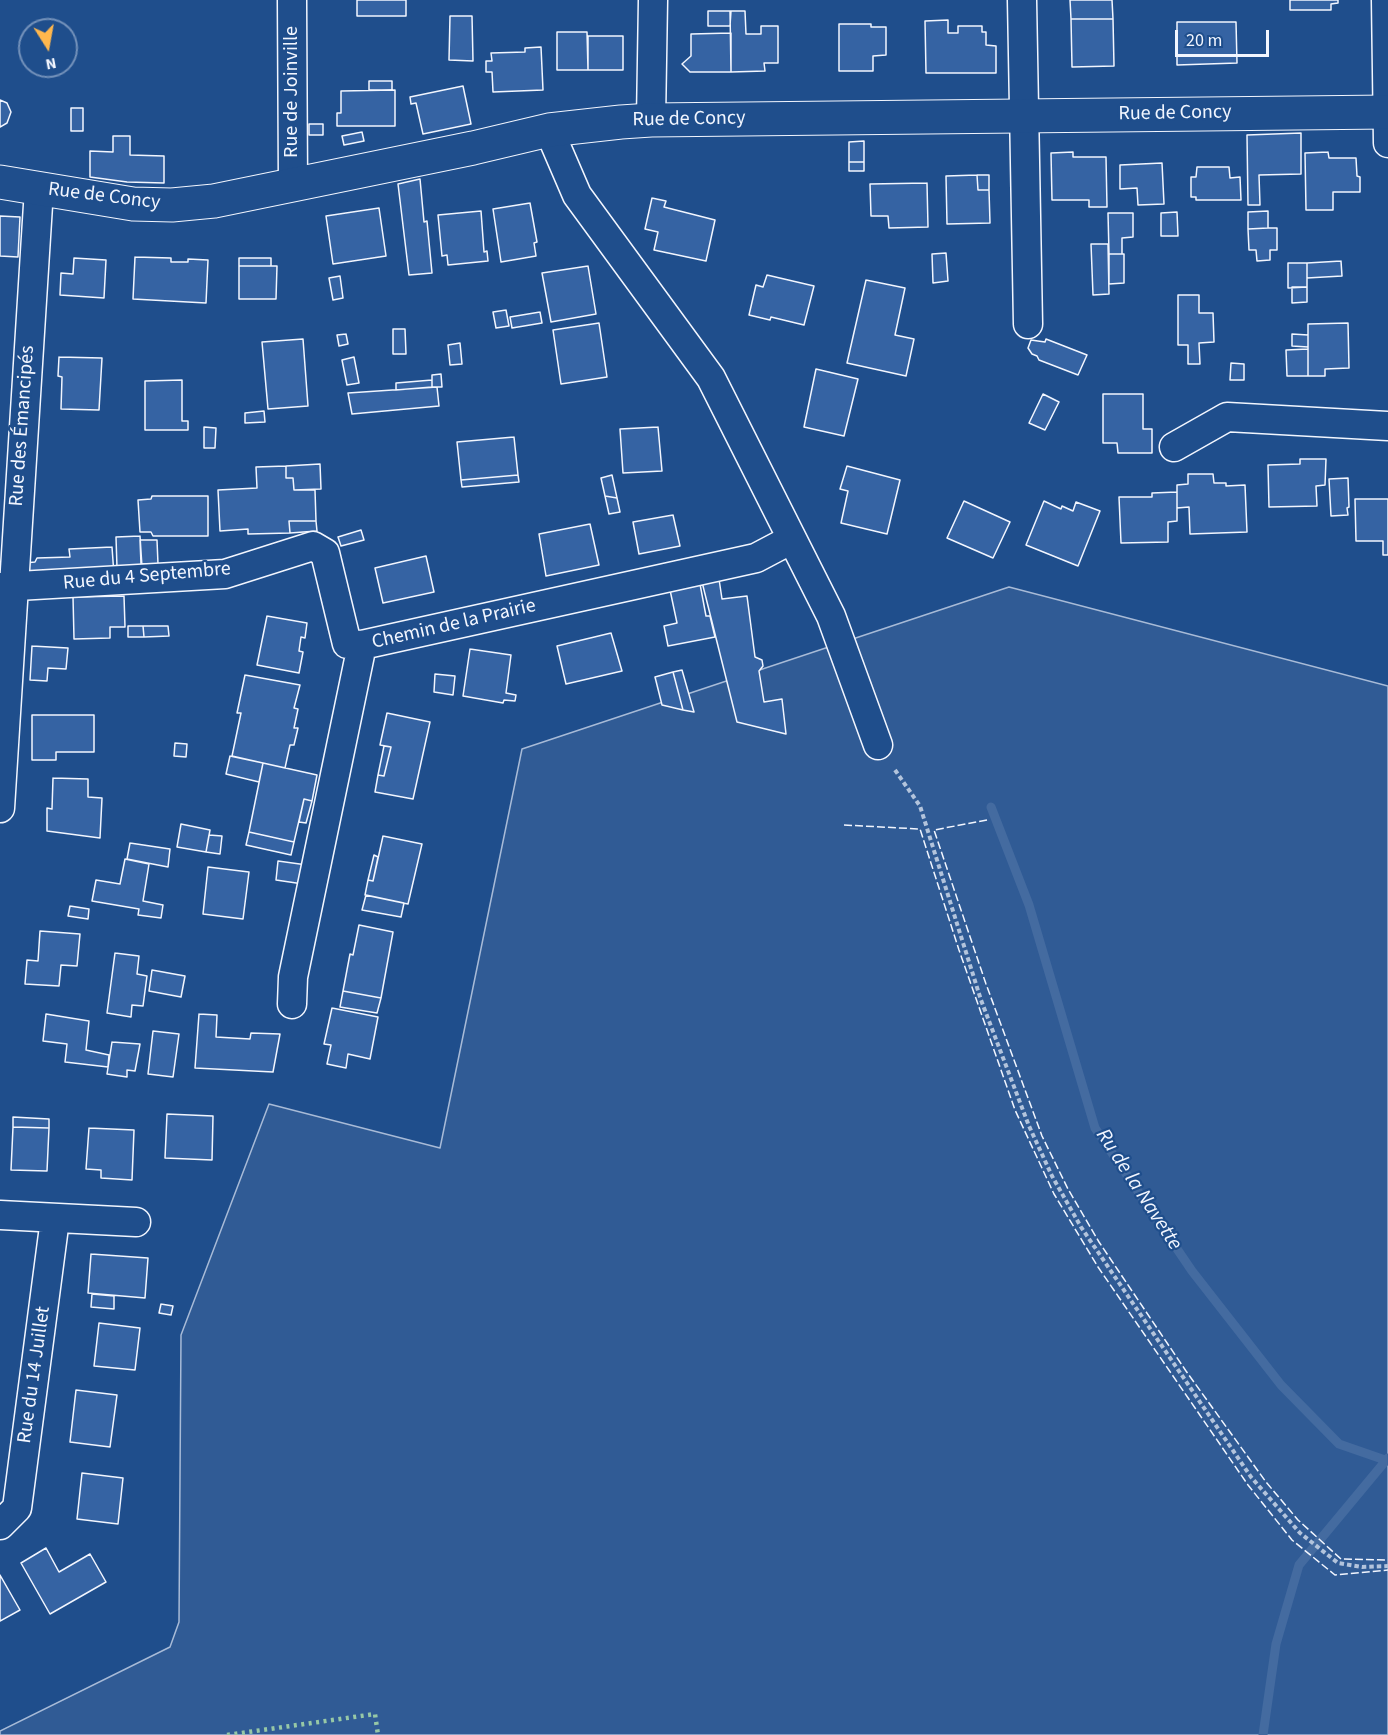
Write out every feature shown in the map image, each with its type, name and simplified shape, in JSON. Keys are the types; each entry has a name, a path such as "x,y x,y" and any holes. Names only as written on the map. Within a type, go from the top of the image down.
{"street":[{"name":"Rue de Joinville","path":"292,0 293,184"},
{"path":"651,120 653,0"},
{"path":"1022,0 1028,324"},
{"path":"1386,0 1388,142"},
{"name":"Rue de Concy","path":"0,182 133,204 172,205 214,201 473,148 549,130 651,120 1388,112"},
{"path":"549,130 577,195 711,378 831,616 878,745"},
{"name":"Rue des Émancipés","path":"0,808 6,587 39,189"},
{"path":"1174,447 1227,417 1388,426"},
{"name":"Chemin de la Prairie","path":"292,1004 293,978 362,645 756,558 792,539"},
{"name":"Rue du 4 Septembre","path":"6,587 225,574 313,546 325,553 347,644 362,645"},
{"path":"0,1215 136,1222"},
{"name":"Rue du 14 Juillet","path":"0,1525 17,1508 55,1219"}],"path":[{"path":"878,745 920,806 981,1000 1029,1126 1052,1176 1081,1227 1251,1477 1300,1533 1338,1563 1362,1567 1388,1566"}],"shaded area":[{"path":"1009,587 1388,686 1388,1735 0,1735 0,1731 170,1647 179,1622 181,1335 269,1104 440,1148 522,749"}],"building":[{"path":"357,0 406,0 406,16 357,16"},
{"path":"1070,0 1112,0 1113,19 1071,19"},
{"path":"1290,0 1338,0 1338,3 1331,4 1331,10 1290,10"},
{"path":"708,11 731,11 730,26 708,26"},
{"path":"730,11 745,11 746,34 761,34 761,26 778,26 778,63 764,63 765,71 731,72"},
{"path":"450,16 472,16 473,61 449,60"},
{"path":"1071,19 1113,19 1114,66 1072,67"},
{"path":"948,20 948,33 958,33 958,26 982,26 982,32 986,32 986,45 996,46 996,73 926,73 925,21"},
{"path":"1177,22 1236,22 1237,63 1177,65"},
{"path":"839,24 871,24 871,27 886,27 886,55 873,56 873,71 839,71"},
{"path":"557,32 587,32 588,70 557,70"},
{"path":"731,33 731,72 690,72 682,64 691,56 691,34"},
{"path":"588,36 623,36 623,70 588,70"},
{"path":"541,47 543,90 493,92 492,72 486,72 486,61 492,61 491,53 525,52 525,48"},
{"path":"369,81 392,81 392,90 369,90"},
{"path":"463,86 471,124 423,134 416,103 411,104 410,97"},
{"path":"395,90 395,126 337,126 337,113 341,113 341,91"},
{"path":"0,100 7,103 11,112 7,123 0,127"},
{"path":"71,108 83,108 83,131 71,131"},
{"path":"309,124 323,124 323,135 309,135"},
{"path":"362,132 364,141 344,145 342,136"},
{"path":"1301,133 1301,174 1259,175 1260,205 1248,205 1247,135"},
{"path":"113,136 130,136 130,155 164,156 164,183 127,182 90,177 90,151 113,152"},
{"path":"864,141 864,162 849,162 849,142"},
{"path":"1073,152 1073,157 1106,157 1107,207 1089,207 1089,200 1052,200 1051,153"},
{"path":"1328,152 1329,158 1356,158 1360,192 1333,192 1333,210 1306,210 1305,153"},
{"path":"849,162 864,162 864,171 849,171"},
{"path":"1162,163 1164,204 1138,205 1137,188 1120,189 1120,165"},
{"path":"1197,167 1229,167 1230,178 1240,177 1241,200 1196,200 1196,197 1191,197 1191,177 1196,177"},
{"path":"977,175 989,175 989,190 978,190"},
{"path":"977,175 978,190 989,190 990,223 947,224 946,176"},
{"path":"420,179 432,273 409,275 398,184"},
{"path":"927,183 928,227 889,228 888,216 871,216 870,184"},
{"path":"652,198 666,201 664,207 715,220 706,261 654,250 658,232 645,229"},
{"path":"530,203 537,242 534,243 536,256 501,262 493,209"},
{"path":"379,208 386,256 333,264 326,216"},
{"path":"481,211 484,252 487,251 488,261 448,265 447,255 442,256 438,215"},
{"path":"1268,211 1268,228 1248,229 1248,212"},
{"path":"1177,212 1178,236 1161,236 1161,213"},
{"path":"1108,213 1133,213 1133,237 1122,238 1122,254 1109,254"},
{"path":"0,216 20,217 18,257 0,256"},
{"path":"1277,228 1277,250 1270,250 1270,260 1257,261 1256,250 1249,250 1248,229"},
{"path":"1091,244 1108,244 1109,294 1093,295"},
{"path":"946,253 948,281 933,283 932,254"},
{"path":"1109,254 1124,254 1124,283 1109,284"},
{"path":"135,257 171,258 171,262 188,262 188,259 208,260 206,303 133,299"},
{"path":"74,258 106,260 104,298 60,295 61,273 73,274"},
{"path":"239,258 271,258 271,266 239,266"},
{"path":"1341,261 1342,276 1307,278 1307,263"},
{"path":"1288,263 1307,263 1307,287 1288,288"},
{"path":"239,266 277,266 276,299 239,299"},
{"path":"588,266 596,314 551,322 542,273"},
{"path":"767,275 814,286 804,325 771,317 770,320 749,315 756,285 763,287"},
{"path":"340,276 343,298 333,300 329,278"},
{"path":"866,280 905,288 895,335 914,339 906,376 847,363"},
{"path":"1292,287 1307,287 1307,302 1292,303"},
{"path":"1178,295 1199,295 1199,313 1213,313 1214,342 1199,343 1200,364 1188,364 1188,345 1178,345"},
{"path":"506,310 509,326 496,328 493,312"},
{"path":"540,312 542,323 512,328 510,317"},
{"path":"599,323 607,377 561,384 553,330"},
{"path":"1348,323 1349,368 1325,369 1325,376 1308,376 1308,324"},
{"path":"393,329 405,329 406,354 393,354"},
{"path":"346,334 348,344 339,346 337,335"},
{"path":"1292,334 1308,335 1308,347 1292,346"},
{"path":"303,339 308,406 268,409 262,342"},
{"path":"1046,339 1087,355 1078,375 1039,360 1032,354 1028,348 1031,340 1045,342"},
{"path":"460,343 462,364 450,365 448,345"},
{"path":"1308,349 1308,376 1287,376 1286,350"},
{"path":"59,357 102,358 99,410 61,409 62,377 58,376"},
{"path":"354,357 359,383 347,385 342,360"},
{"path":"1231,363 1244,364 1244,380 1230,380"},
{"path":"816,369 858,379 844,436 804,427"},
{"path":"441,374 442,387 432,387 432,375"},
{"path":"182,380 182,421 188,421 188,430 145,430 145,381"},
{"path":"432,380 432,387 396,390 396,383"},
{"path":"437,387 439,406 352,414 348,393"},
{"path":"1043,394 1059,402 1045,430 1029,423"},
{"path":"1103,394 1143,394 1143,429 1152,429 1152,453 1118,453 1117,443 1103,443"},
{"path":"264,411 265,422 245,423 245,413"},
{"path":"204,427 216,428 215,448 204,448"},
{"path":"658,427 662,471 623,473 620,429"},
{"path":"514,437 518,475 461,480 457,442"},
{"path":"1300,459 1326,459 1325,485 1316,486 1317,506 1269,507 1268,465 1300,464"},
{"path":"320,464 321,489 294,490 293,478 286,478 286,466"},
{"path":"286,466 286,478 293,478 294,490 315,490 316,521 289,521 290,533 248,534 248,529 220,531 218,490 257,488 256,467"},
{"path":"847,466 900,480 887,534 841,523 848,491 840,489"},
{"path":"1188,474 1213,474 1214,483 1226,483 1226,486 1245,485 1247,532 1190,534 1189,507 1177,508 1177,485 1188,484"},
{"path":"518,475 519,482 462,487 461,480"},
{"path":"612,475 617,498 605,496 601,478"},
{"path":"1348,478 1348,515 1331,516 1329,479"},
{"path":"1177,492 1177,521 1168,522 1168,542 1121,543 1119,497 1152,497 1152,493"},
{"path":"152,496 208,496 208,536 153,536 151,532 140,532 138,500 151,499"},
{"path":"605,496 617,498 620,512 609,514"},
{"path":"1355,499 1388,499 1388,555 1383,555 1383,541 1356,541"},
{"path":"964,501 1010,522 993,558 947,538"},
{"path":"1044,501 1061,509 1062,506 1073,511 1076,502 1100,511 1078,566 1026,545"},
{"path":"673,515 680,546 639,554 633,522"},
{"path":"289,521 316,521 317,531 290,533"},
{"path":"590,524 599,565 546,576 539,534"},
{"path":"361,530 364,540 341,546 338,537"},
{"path":"140,536 142,567 117,568 116,537"},
{"path":"140,540 157,540 158,564 141,564"},
{"path":"112,547 114,575 23,574 24,563 35,562 37,558 70,557 69,549"},
{"path":"426,556 434,592 383,603 375,568"},
{"path":"719,579 722,599 747,596 755,657 762,660 763,666 759,671 764,702 782,699 786,734 737,722 702,582"},
{"path":"700,584 706,616 710,616 715,637 668,646 664,626 677,623 670,590"},
{"path":"124,596 125,627 110,627 110,638 74,639 73,597"},
{"path":"267,616 307,623 305,638 301,637 299,651 303,652 299,673 257,665"},
{"path":"128,626 143,626 144,637 128,637"},
{"path":"143,626 168,626 169,636 144,637"},
{"path":"611,633 622,671 566,684 557,646"},
{"path":"32,646 68,648 66,669 48,668 47,681 30,680"},
{"path":"470,649 511,655 506,693 516,695 515,701 504,700 503,703 463,696"},
{"path":"682,670 694,712 683,710 673,672"},
{"path":"673,672 683,710 662,705 655,677"},
{"path":"435,674 455,676 453,695 434,692"},
{"path":"245,675 300,685 294,708 298,709 294,728 298,728 294,745 290,745 285,768 232,756 241,713 237,713"},
{"path":"387,713 430,722 413,799 375,792 378,775 384,776 391,747 380,745"},
{"path":"32,715 94,715 94,752 56,752 56,760 32,760"},
{"path":"175,743 187,744 186,757 174,756"},
{"path":"384,746 391,747 384,776 378,775"},
{"path":"230,756 263,763 259,782 226,774"},
{"path":"263,763 317,775 312,801 304,799 294,842 249,832"},
{"path":"53,778 88,779 88,797 102,798 100,838 47,831 47,808 52,809"},
{"path":"304,799 312,801 306,823 299,822"},
{"path":"181,824 210,830 206,852 177,847"},
{"path":"249,832 294,842 291,855 246,845"},
{"path":"209,835 222,836 220,854 206,852"},
{"path":"383,836 422,844 408,904 365,895 368,880 373,881"},
{"path":"130,843 170,849 168,867 127,859"},
{"path":"374,855 378,857 373,881 368,880"},
{"path":"125,859 149,864 143,901 163,905 161,918 138,915 139,909 92,901 96,880 120,884"},
{"path":"278,861 307,865 303,884 276,880"},
{"path":"208,867 249,872 243,919 203,914"},
{"path":"366,895 404,903 401,917 362,910"},
{"path":"70,906 89,909 88,919 68,916"},
{"path":"359,925 393,932 381,998 343,991 350,954 353,955"},
{"path":"40,931 80,934 77,966 61,965 59,986 25,984 27,960 38,961"},
{"path":"115,953 139,956 137,974 147,976 143,1006 132,1005 131,1017 107,1013"},
{"path":"152,970 185,976 181,997 149,991"},
{"path":"343,991 381,998 377,1013 340,1007"},
{"path":"332,1008 378,1017 370,1059 348,1054 346,1068 327,1064 331,1045 324,1044"},
{"path":"46,1014 89,1021 86,1050 109,1055 108,1067 65,1062 67,1044 43,1041"},
{"path":"199,1014 217,1015 216,1037 250,1039 251,1033 280,1034 273,1072 195,1068"},
{"path":"153,1031 179,1034 173,1077 148,1074"},
{"path":"112,1042 140,1044 135,1071 127,1070 127,1077 107,1074"},
{"path":"167,1114 213,1116 212,1160 165,1158"},
{"path":"13,1117 49,1119 49,1128 13,1127"},
{"path":"13,1127 49,1128 47,1171 11,1170"},
{"path":"89,1128 134,1130 132,1180 101,1178 101,1170 86,1169"},
{"path":"91,1254 148,1258 145,1298 88,1293"},
{"path":"92,1294 114,1296 114,1309 91,1307"},
{"path":"161,1304 173,1306 171,1315 159,1313"},
{"path":"99,1323 140,1328 135,1370 94,1366"},
{"path":"76,1390 117,1395 110,1447 70,1442"},
{"path":"82,1473 123,1478 118,1524 77,1519"},
{"path":"46,1548 59,1572 90,1554 106,1582 50,1614 21,1563"},
{"path":"0,1575 20,1610 0,1621"}],"waterway":[{"name":"Ru de la Navette","path":"991,807 1029,905 1095,1128 1192,1271 1281,1385 1339,1444 1388,1461"},
{"path":"1263,1735 1276,1644 1299,1565 1388,1458"}],"hedge":[{"path":"227,1735 375,1714 378,1735"}],"fence":[{"path":"987,820 934,830 986,984 1042,1136 1068,1189 1099,1242 1186,1371 1266,1482 1298,1520 1341,1559 1388,1560"},
{"path":"844,825 920,829 959,950 1015,1110 1054,1194 1098,1267 1248,1485 1292,1540 1335,1575 1388,1570"}]}
